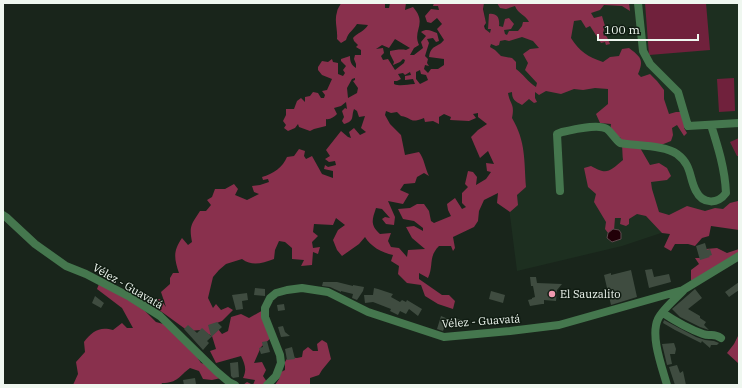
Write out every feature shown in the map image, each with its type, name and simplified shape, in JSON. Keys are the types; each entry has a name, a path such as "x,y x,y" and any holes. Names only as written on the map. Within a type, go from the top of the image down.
{"street":[{"path":"638,3 643,51 650,64 678,92 688,126 739,123"},
{"path":"560,191 557,134 598,127 608,130 620,143 665,149 677,153 686,163 696,191 700,196 711,202 717,201 726,193 721,156 711,125"},
{"name":"Vélez - Guavatá","path":"3,215 6,216 35,244 66,266 86,274 130,297 160,316 216,371 235,385"},
{"name":"Vélez - Guavatá","path":"267,385 276,376 282,363 265,317 265,308 270,298 276,293 302,288 328,292 368,312 444,337 559,325 683,290 739,256"},
{"path":"668,385 656,347 658,318 683,290"},
{"path":"663,313 705,335 712,334 721,338"}],"shaded area":[{"path":"341,3 385,3 385,8 389,8 390,3 406,3 405,10 413,7 417,13 420,23 417,35 419,45 414,48 410,55 414,55 423,48 421,42 426,36 421,32 425,30 437,33 439,41 436,42 433,38 427,39 429,43 425,56 428,59 427,63 429,66 425,65 424,69 428,73 431,69 438,69 444,65 444,59 429,57 431,50 444,40 437,29 442,24 437,18 431,23 427,22 425,16 431,9 439,10 438,6 433,6 434,3 484,3 483,9 486,23 484,26 485,29 490,33 491,29 488,29 489,14 496,15 499,21 499,26 503,27 505,19 509,18 514,24 511,29 504,30 505,34 507,35 509,31 518,31 523,22 529,22 515,6 506,9 500,8 497,3 629,3 630,11 622,6 604,5 600,10 591,13 594,18 602,16 605,26 603,33 607,37 610,44 606,45 605,42 601,43 590,26 586,28 581,20 574,21 571,38 577,47 584,53 603,62 610,57 619,56 622,49 629,48 639,56 641,65 638,74 641,77 650,74 664,90 664,99 669,114 681,112 690,125 684,128 687,133 684,136 677,125 672,128 673,135 671,141 661,145 639,146 650,165 659,163 667,168 671,176 667,180 651,182 659,212 669,215 687,206 705,211 715,208 723,209 730,203 738,201 739,230 711,226 709,236 702,238 695,246 688,244 675,244 671,251 664,247 670,234 662,233 646,216 637,214 629,219 629,224 626,226 620,224 621,218 615,218 614,230 608,233 605,229 606,222 594,202 596,194 588,187 584,168 591,166 601,171 608,171 623,160 620,137 615,138 610,132 611,124 600,123 596,114 608,104 608,89 574,89 561,94 546,91 539,95 535,92 537,102 534,103 529,99 522,105 514,100 512,92 508,93 513,107 512,118 517,127 522,143 524,160 526,187 517,195 518,205 510,212 497,203 498,193 484,200 479,211 478,221 474,227 453,237 455,248 453,251 451,246 439,246 433,254 428,278 419,273 419,279 442,295 449,295 455,301 453,309 438,304 425,296 421,285 407,283 398,274 399,266 391,261 393,255 377,249 365,237 359,244 342,256 337,250 333,240 338,230 345,225 336,218 333,225 314,224 313,232 318,236 312,242 313,248 320,247 318,254 313,252 312,265 301,266 304,260 292,259 292,248 285,242 279,241 275,250 274,259 254,264 242,259 226,264 213,277 208,298 213,308 216,304 221,310 228,307 233,310 222,321 214,324 222,334 228,331 231,317 241,314 249,318 265,309 272,337 261,347 254,363 262,362 266,370 263,376 267,382 266,385 253,385 255,380 243,378 245,367 241,356 216,363 210,351 216,349 212,336 201,330 188,331 154,307 153,299 160,299 166,307 161,292 170,284 170,278 173,273 179,273 175,259 177,247 182,238 188,245 192,242 191,229 193,223 200,211 206,211 211,205 207,200 212,197 215,189 225,189 234,184 238,189 235,195 247,200 259,194 254,192 252,186 269,182 268,179 263,180 262,177 277,170 287,157 294,156 299,149 305,151 304,156 306,159 312,156 322,174 333,178 333,171 324,169 325,165 328,167 336,165 335,161 329,162 325,159 330,156 326,150 341,131 351,138 349,132 354,128 360,135 366,132 361,128 365,116 359,117 357,111 354,109 350,122 344,124 342,121 344,117 342,111 345,108 347,109 346,102 341,106 334,108 337,114 332,118 326,119 326,126 310,131 299,127 298,124 295,128 288,131 284,128 286,125 283,121 286,115 286,109 294,109 297,101 301,98 305,102 305,97 310,96 313,92 318,93 321,98 324,98 325,95 322,91 327,90 332,79 322,75 318,70 318,67 322,61 328,62 332,59 333,62 338,63 338,74 343,76 345,73 343,70 346,66 341,59 350,56 351,63 356,68 354,59 355,55 361,55 361,50 356,47 358,45 353,38 368,25 357,24 346,40 341,43 337,39 336,19 337,10","holes":["522,37 533,41 539,48 530,49 523,54 528,63 525,70 537,83 536,87 516,69 516,62 512,58 501,56 490,47 491,44 496,46 499,45 500,41 509,41","395,39 410,48 406,50 390,51 394,62 393,65 403,59 405,60 404,63 395,70 388,59 383,60 381,56 384,53 383,48 376,49 382,45 389,48","420,70 421,74 426,75 428,80 420,84 416,79 416,72","410,72 411,75 405,76 405,80 413,79 415,84 394,84 394,81 401,79 398,74 403,73 405,75","355,78 353,81 358,88 357,93 348,98 347,88 352,79","386,111 391,113 397,112 401,116 413,121 424,118 425,122 433,121 439,124 439,117 444,114 451,117 450,120 469,121 476,118 473,114 478,113 478,117 487,124 471,137 480,158 488,151 494,164 486,163 487,171 491,172 486,179 476,185 477,177 473,172 468,171 465,184 468,187 462,193 462,203 466,207 462,209 455,198 447,204 451,216 434,223 431,221 429,211 424,204 417,204 410,208 398,209 403,219 414,221 423,228 423,231 414,226 406,227 412,238 425,249 408,250 407,257 399,248 391,247 388,241 391,233 380,234 373,225 376,208 382,209 390,218 385,217 382,219 386,224 394,225 395,217 388,201 403,204 409,194 400,190 404,184 415,183 417,177 424,173 429,176 419,152 405,155 401,135 390,124 385,115"]},
{"path":"483,3 739,3 739,207 622,246 517,271"},
{"path":"645,3 706,3 710,50 649,55"},
{"path":"734,78 735,111 719,112 717,79"},
{"path":"739,138 739,156 737,156 730,142"},
{"path":"613,229 619,230 621,233 621,239 612,242 607,238 608,233"},
{"path":"717,248 727,253 739,249 739,262 737,260 697,281 691,280 691,270 699,264 695,258 701,258 706,249"},
{"path":"101,279 145,311 156,322 167,325 195,354 201,363 211,366 221,378 212,380 203,379 199,371 190,368 172,382 162,383 161,385 73,385 78,374 76,362 85,352 84,342 93,332 100,329 113,330 122,323 127,328 133,328 122,308 97,289"},
{"path":"739,334 739,363 738,363 727,353"},
{"path":"322,340 327,343 331,359 319,375 310,378 310,385 275,385 281,372 285,370 285,362 288,357 302,357 303,351 308,347 313,351 318,351 317,344"},
{"path":"247,382 253,385 243,385"}],"building":[{"path":"705,243 707,250 710,249 712,255 700,260 696,246"},
{"path":"652,269 654,277 669,274 671,282 649,288 645,270"},
{"path":"631,270 637,297 611,305 604,275 611,273 611,275"},
{"name":"El Sauzalito","path":"530,277 536,277 537,283 562,284 557,290 556,301 544,300 544,304 530,306 528,300 535,297 533,286 531,286"},
{"path":"323,282 337,282 364,287 357,300 352,298 353,294 322,286"},
{"path":"739,282 739,290 729,297 725,292"},
{"path":"255,288 265,289 265,296 254,295"},
{"path":"374,288 393,294 391,297 400,302 402,300 406,302 407,300 422,309 418,316 409,309 406,314 400,311 398,315 390,311 391,309 373,302 365,303 364,295 373,295"},
{"path":"695,289 702,298 688,309 700,316 700,318 706,322 704,325 709,330 680,317 672,309"},
{"path":"491,291 505,295 503,303 489,299"},
{"path":"247,293 248,300 242,301 243,309 236,310 232,295"},
{"path":"95,296 104,303 101,308 92,303"},
{"path":"284,304 285,310 278,311 277,305"},
{"path":"441,316 453,321 454,318 463,320 462,327 446,323 443,331 437,329"},
{"path":"664,320 696,337 719,343 717,345 711,345 710,348 702,341 701,343 663,323"},
{"path":"217,322 222,327 207,341 209,343 203,350 184,329 188,325 197,333 202,328 211,336 208,325"},
{"path":"283,326 285,332 290,336 281,337 278,327"},
{"path":"267,341 270,352 261,354 259,348 263,347 262,342"},
{"path":"674,343 676,349 675,354 670,354 672,364 667,365 662,344"},
{"path":"292,347 295,359 287,360 285,349"},
{"path":"238,362 239,377 233,378 231,376 230,363"},
{"path":"677,365 680,373 683,371 686,385 675,385 669,367"},
{"path":"195,378 196,384 184,385 183,380"}],"place":[{"name":"El Sauzalito","path":"552,294"}]}
